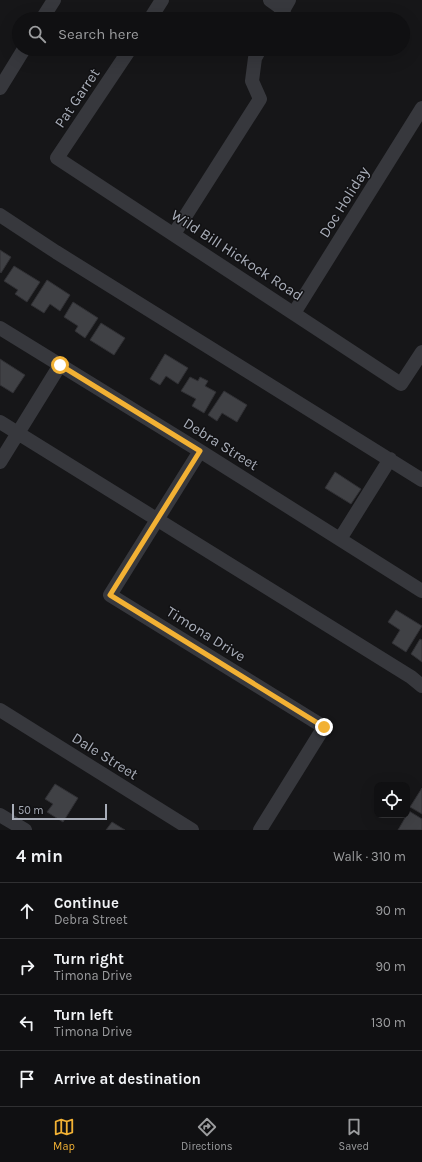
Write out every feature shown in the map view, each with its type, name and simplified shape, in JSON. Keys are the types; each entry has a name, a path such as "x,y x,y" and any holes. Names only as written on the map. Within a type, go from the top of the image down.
{"street":[{"path":"46,12 54,0"},
{"path":"154,12 162,0"},
{"path":"270,0 284,10"},
{"path":"0,88 20,56"},
{"name":"Pat Garret","path":"65,163 57,158 125,56"},
{"path":"174,234 260,99 252,82 256,56"},
{"name":"Doc Holiday","path":"294,313 422,108"},
{"name":"Wild Bill Hickock Road","path":"65,163 401,384 422,352"},
{"path":"0,215 56,252 422,480"},
{"name":"Debra Street","path":"0,328 200,451 422,591"},
{"path":"0,462 60,365"},
{"path":"0,422 404,673 422,686"},
{"name":"Timona Drive","path":"200,451 110,595 324,727 260,830"},
{"path":"340,539 390,459"},
{"name":"Dale Street","path":"0,710 192,830"},
{"path":"0,815 25,830"}],"building":[{"path":"0,250 11,257 1,273 0,272"},
{"path":"14,266 40,282 27,302 15,294 18,290 4,281"},
{"path":"47,280 70,295 60,311 50,304 44,313 31,305"},
{"path":"73,302 98,318 85,338 75,331 78,326 64,317"},
{"path":"101,323 125,338 114,355 90,340"},
{"path":"165,354 188,368 178,384 166,376 160,385 150,379"},
{"path":"0,359 25,375 13,393 0,385"},
{"path":"190,377 198,381 200,377 208,381 205,386 216,392 204,413 192,406 196,399 181,391"},
{"path":"224,391 247,405 237,422 222,413 217,421 208,415"},
{"path":"335,472 361,489 351,504 325,488"},
{"path":"396,610 422,626 406,652 392,643 400,630 388,622"},
{"path":"420,639 422,640 422,662 411,654"},
{"path":"55,784 78,798 63,822 47,812 53,804 45,799"},
{"path":"422,788 422,814 410,807"},
{"path":"410,812 422,819 422,830 398,830 405,818 410,818"},
{"path":"112,822 125,830 106,830"}],"route":[{"path":"60,365 200,451 110,595 324,727"}]}
